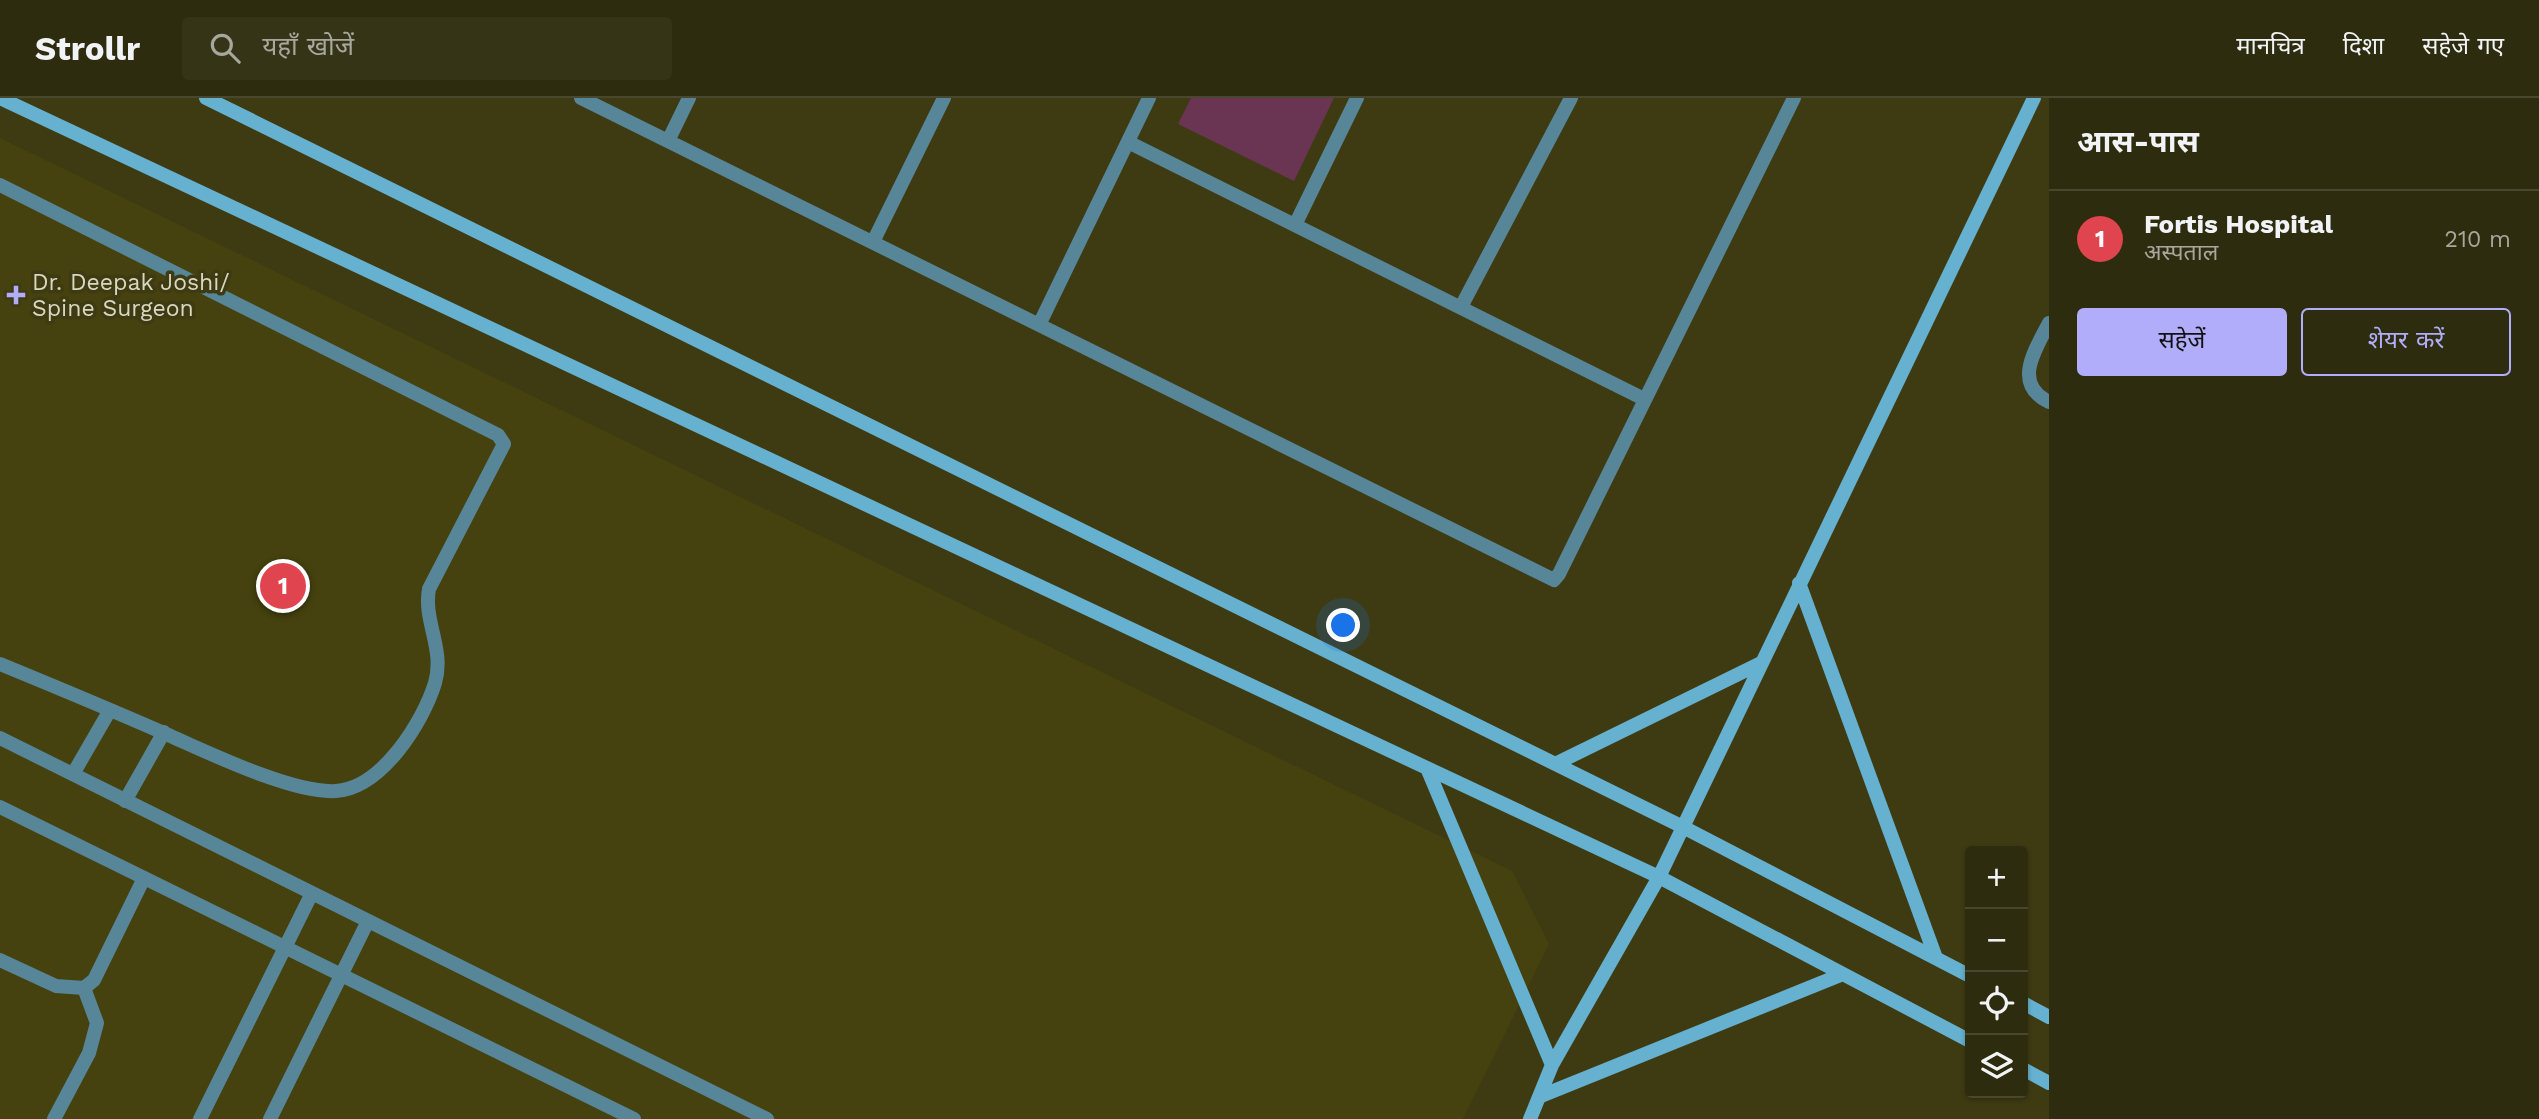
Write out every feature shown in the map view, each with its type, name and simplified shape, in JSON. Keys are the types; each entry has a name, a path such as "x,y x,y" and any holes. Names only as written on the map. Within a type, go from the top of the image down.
{"main road":[{"path":"0,98 1658,877 1965,1038"},
{"path":"206,98 1681,826 1965,973"},
{"path":"1530,1119 1552,1065 1658,877 2034,98"},
{"path":"1799,583 1936,958"},
{"path":"1555,764 1761,663"},
{"path":"1427,768 1552,1065"},
{"path":"1541,1096 1843,974"},
{"path":"2028,1006 2049,1017"},
{"path":"2028,1072 2049,1083"}],"street":[{"path":"581,98 1549,580 1554,580 1559,574 1794,98"},
{"path":"668,141 689,98"},
{"path":"873,242 944,98"},
{"path":"1039,325 1149,98"},
{"path":"1295,225 1357,98"},
{"path":"1461,307 1571,98"},
{"path":"1128,142 1644,399"},
{"path":"0,185 498,435 504,444 429,589 428,604 439,667 434,686 411,735 378,772 357,785 337,791 301,787 229,762 0,664"},
{"path":"2049,323 2028,370 2033,390 2040,398 2049,402"},
{"path":"73,774 110,710"},
{"path":"125,801 163,732"},
{"path":"0,738 767,1119"},
{"path":"0,807 634,1119"},
{"path":"0,960 57,986 84,988 94,980 144,878"},
{"path":"200,1119 312,893"},
{"path":"270,1119 368,922"},
{"path":"54,1119 89,1053 97,1023 84,988"}],"shaded area":[{"path":"1191,98 1334,98 1294,181 1178,124"},
{"path":"0,138 1512,871 1549,944 1463,1119 0,1119"}],"place":[{"name":"Dr. Deepak Joshi/ Spine Surgeon","path":"16,295"},
{"name":"Fortis Hospital","path":"283,586"}]}
